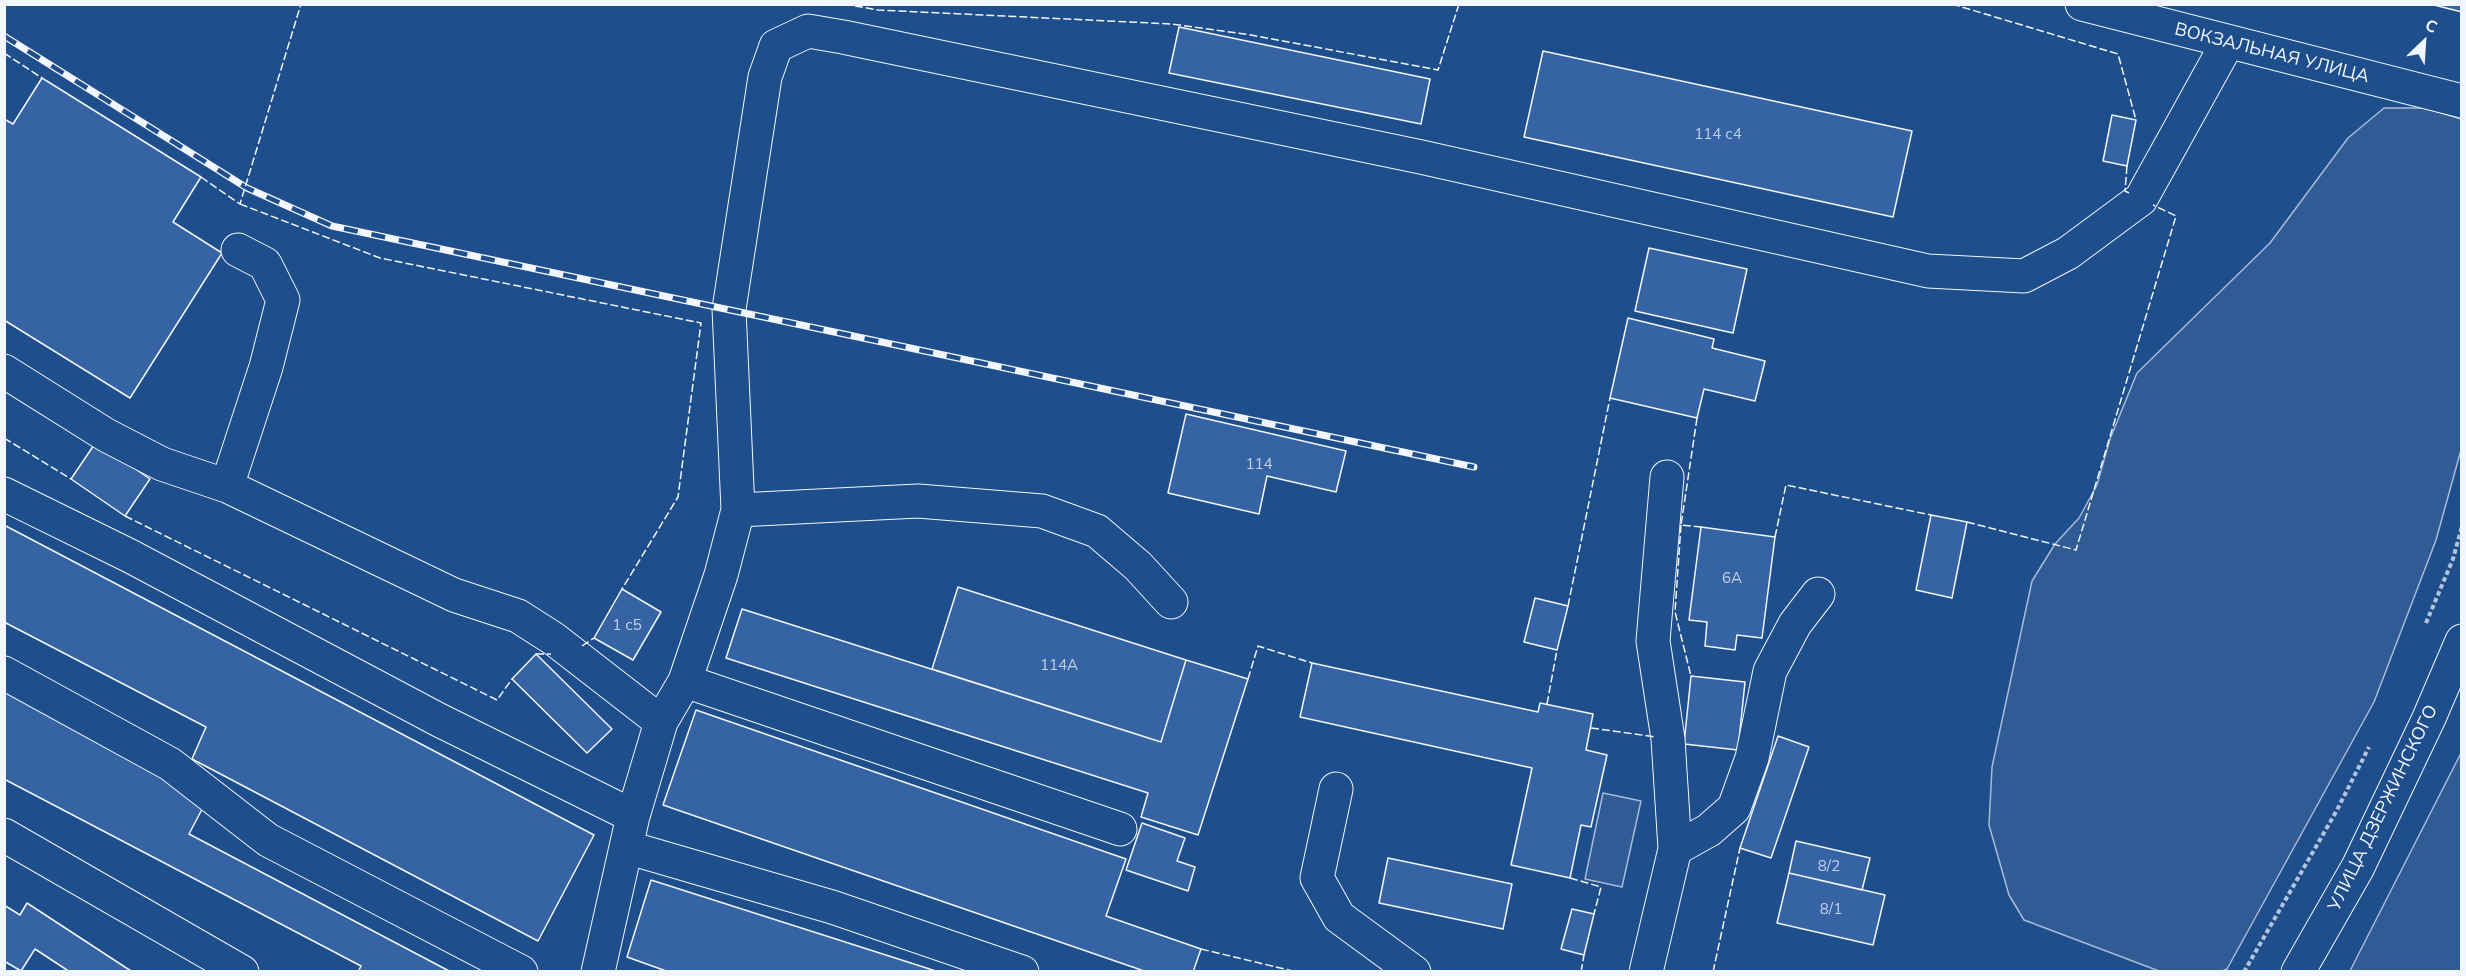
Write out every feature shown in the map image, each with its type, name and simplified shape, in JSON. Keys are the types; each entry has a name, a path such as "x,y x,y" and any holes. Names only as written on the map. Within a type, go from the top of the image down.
{"main road":[{"name":"ВОКЗАЛЬНАЯ УЛИЦА","path":"2082,4 2462,101"},
{"path":"598,972 630,831 661,722 685,681 721,575 738,510 729,309 765,77 776,46 808,31 1421,157 1928,271 2024,276 2068,253 2141,199 2228,42"},
{"path":"227,486 266,367 282,300 265,264 238,250"},
{"path":"4,371 116,440 162,464 227,486 454,595 518,616 554,639 661,722"},
{"path":"1646,972 1675,849 1668,739 1653,641 1667,477"},
{"path":"4,494 130,556 439,720 630,831 832,908 1022,972"},
{"path":"738,510 918,501 1042,511 1097,531 1138,566 1171,602"},
{"path":"1675,849 1709,831 1734,808 1752,758 1770,671 1795,624 1818,594"},
{"name":"УЛИЦА ДЗЕРЖИНСКОГО","path":"2298,972 2358,867 2429,718 2462,641"},
{"path":"4,673 170,764 268,840 521,972"},
{"path":"685,681 1120,829"},
{"path":"1336,789 1317,878 1339,917 1414,972"},
{"path":"4,835 242,972"}],"path":[{"path":"2425,624 2453,559 2462,526"},
{"path":"2244,972 2337,810 2372,740"}],"shaded area":[{"path":"2384,108 2426,108 2461,119 2461,450 2436,540 2374,702 2227,969 2220,972 2159,971 2024,920 2009,895 1989,825 1992,767 2032,581 2055,544 2079,518 2097,485 2110,439 2137,373 2270,243 2348,138"},
{"path":"2461,753 2461,971 2350,971 2355,961"},
{"path":"1603,793 1641,801 1622,887 1585,879"}],"building":[{"path":"2430,4 2462,4 2462,12"},
{"path":"1179,27 1430,79 1421,124 1169,73"},
{"path":"1543,51 1912,131 1893,217 1524,137"},
{"path":"42,78 201,177 173,222 222,253 130,398 4,320 4,119 13,124"},
{"path":"2112,115 2136,120 2127,166 2103,161"},
{"path":"1649,248 1747,269 1733,333 1635,311"},
{"path":"1628,318 1714,339 1712,348 1765,361 1755,401 1704,389 1697,418 1610,398"},
{"path":"1186,414 1346,451 1336,492 1267,476 1259,514 1168,493"},
{"path":"96,442 150,479 125,516 71,479"},
{"path":"1931,515 1967,522 1952,598 1916,590"},
{"path":"4,525 594,835 538,941 192,759 206,727 4,622"},
{"path":"1701,527 1775,537 1762,638 1737,635 1735,650 1705,646 1707,622 1689,620"},
{"path":"958,587 1186,660 1161,742 932,669"},
{"path":"622,589 661,612 633,660 594,638"},
{"path":"1535,598 1568,606 1557,650 1524,642"},
{"path":"742,609 1161,742 1186,660 1248,679 1198,835 1141,817 1148,793 726,658"},
{"path":"536,654 612,729 587,753 512,679"},
{"path":"1312,663 1538,712 1540,703 1593,714 1586,750 1607,755 1591,827 1581,825 1570,878 1511,865 1532,768 1300,717"},
{"path":"1691,676 1745,682 1738,750 1684,744"},
{"path":"4,689 209,796 189,834 451,972 358,972 361,966 4,779"},
{"path":"696,710 1126,859 1106,916 1201,949 1193,972 1147,972 663,805"},
{"path":"1778,736 1809,747 1771,858 1740,848"},
{"path":"1142,823 1185,838 1177,861 1195,867 1188,891 1126,870"},
{"path":"1796,841 1870,858 1862,890 1789,873"},
{"path":"1388,858 1512,884 1503,929 1379,903"},
{"path":"1789,873 1885,895 1873,945 1777,923"},
{"path":"651,880 939,972 669,972 627,957"},
{"path":"27,903 131,972 70,972 35,949 21,971 4,961 4,905 20,915"},
{"path":"1572,909 1594,914 1584,955 1561,949"}],"railway":[{"path":"4,36 247,188 332,226 1474,467"}],"fence":[{"path":"201,177 240,204 301,4"},
{"path":"844,4 878,10 1172,24 1251,35 1438,70 1459,4"},
{"path":"1952,4 2118,54 2136,120"},
{"path":"4,53 42,78"},
{"path":"2127,166 2125,191 2129,193"},
{"path":"240,204 380,258 701,323 678,497 622,589"},
{"path":"1967,522 2076,550 2176,216 2153,205"},
{"path":"1568,606 1610,398"},
{"path":"1697,418 1681,525 1701,527"},
{"path":"4,438 71,479"},
{"path":"1775,537 1786,485 1931,515"},
{"path":"125,516 497,700 512,679"},
{"path":"1681,525 1675,612 1691,676"},
{"path":"582,646 594,638"},
{"path":"1248,679 1258,646 1312,663"},
{"path":"1547,704 1557,650"},
{"path":"536,654 551,654"},
{"path":"1591,728 1656,737"},
{"path":"1713,972 1740,848"},
{"path":"1570,878 1601,887 1594,914"},
{"path":"1201,949 1297,972"},
{"path":"1581,972 1584,955"}]}
